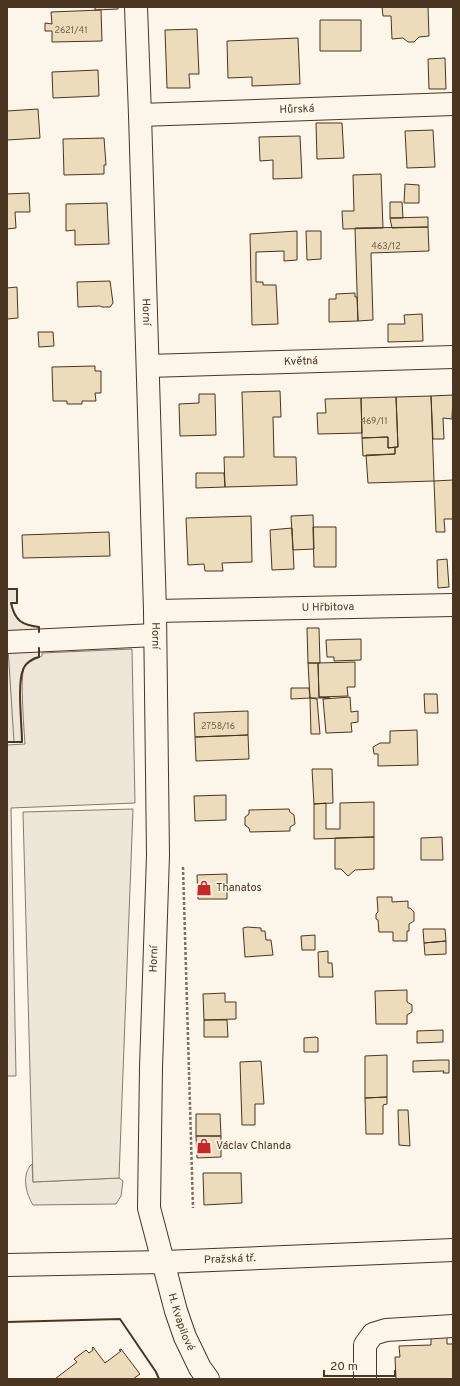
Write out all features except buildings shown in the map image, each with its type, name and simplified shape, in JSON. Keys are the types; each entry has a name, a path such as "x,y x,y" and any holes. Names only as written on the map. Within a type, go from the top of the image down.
{"street":[{"name":"Horní","path":"136,7 155,612 158,855 151,1068 149,1208 164,1262"},
{"name":"Hůrská","path":"140,115 453,104"},
{"name":"Květná","path":"148,366 453,357"},
{"name":"U Hřbitova","path":"155,612 453,605"},
{"path":"8,642 155,635"},
{"name":"Pražská tř.","path":"7,1265 164,1262 453,1250"},
{"name":"H. Kvapilové","path":"164,1262 176,1311 185,1338 200,1368 208,1379"},
{"path":"365,1379 365,1345 373,1334 386,1330 453,1326"}],"path":[{"path":"182,865 193,1208"}],"shaded area":[{"path":"7,589 17,589 17,603 11,604 17,618 28,625 39,627 39,657 27,663 22,672 20,703 22,742 7,742"},
{"path":"7,632 14,742 7,742"},
{"path":"132,649 135,803 11,808 16,1076 7,1076 7,745 25,744 22,692 24,668 30,662 42,656 42,653"},
{"path":"133,809 119,1178 33,1182 23,812"},
{"path":"32,1164 33,1182 119,1178 123,1181 121,1196 116,1204 33,1205 28,1195 26,1184 27,1173"}],"wall":[{"path":"7,589 17,589 17,603 11,603 17,618 28,625 39,627 39,632"},
{"path":"7,742 22,742 20,694 21,676 27,663 34,658 39,657 39,648"},
{"path":"7,1322 120,1319 156,1372 159,1379"}],"place":[{"name":"Thanatos","path":"204,888"},
{"name":"Václav Chlanda","path":"204,1146"}]}
